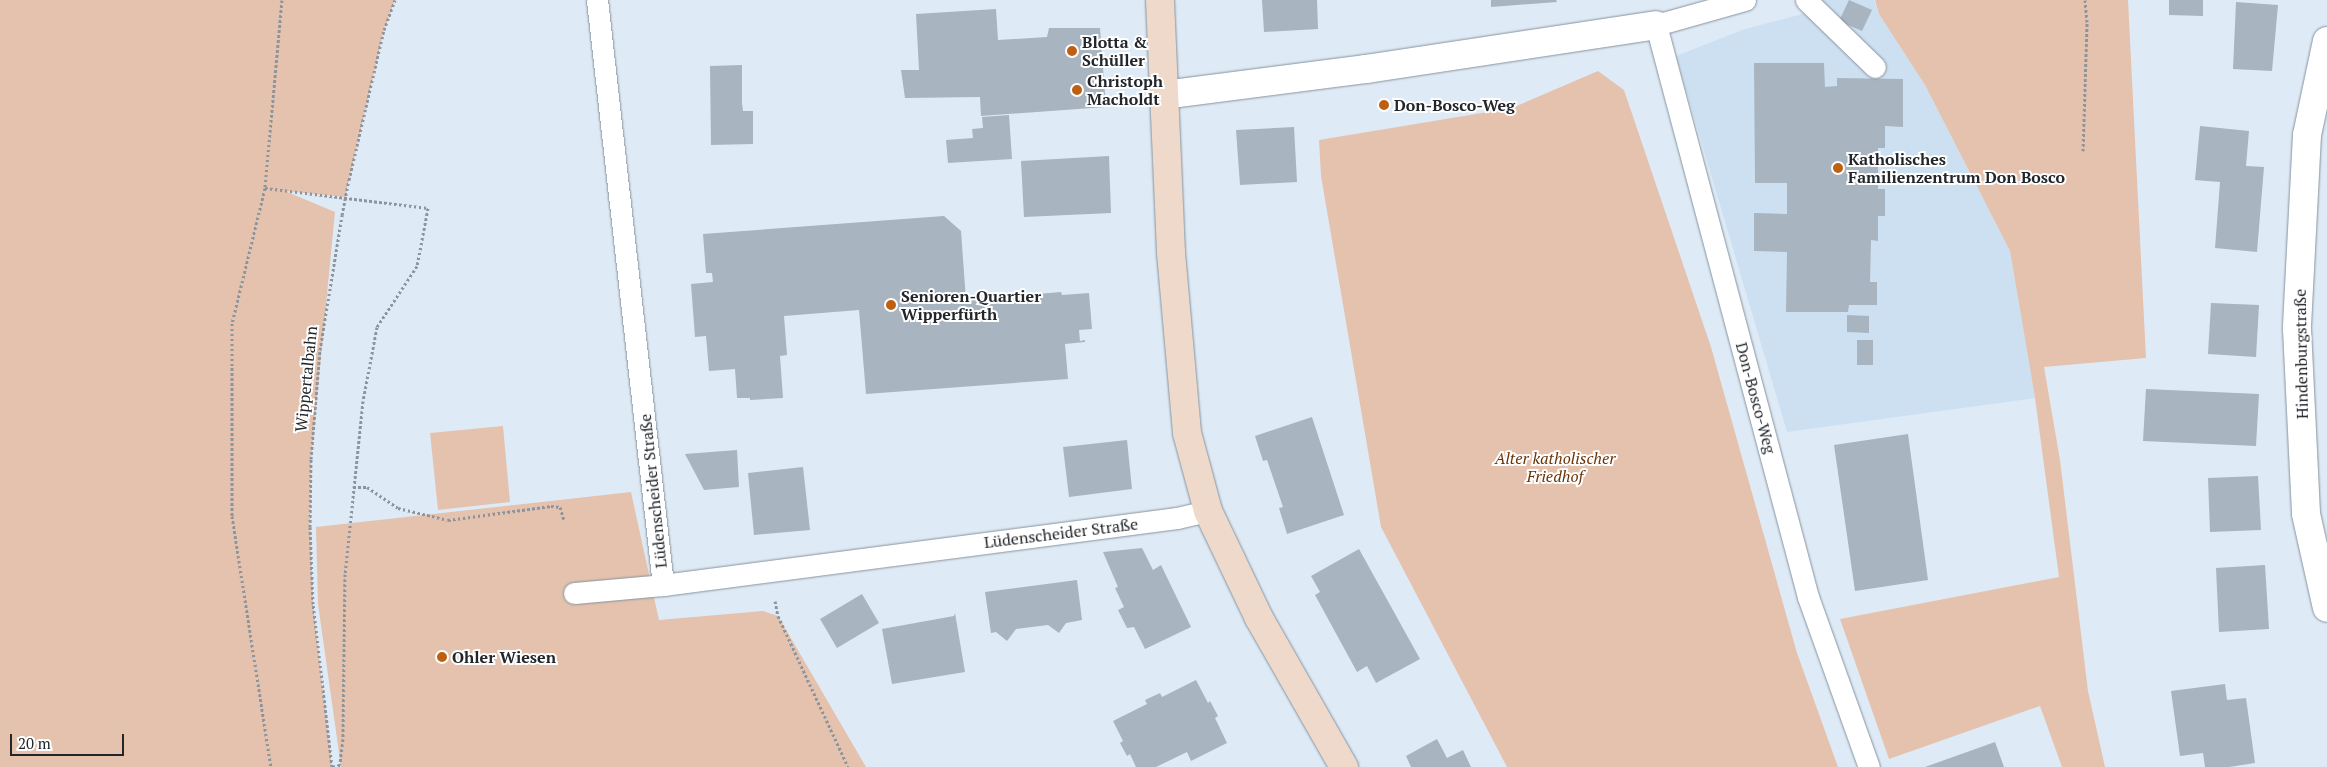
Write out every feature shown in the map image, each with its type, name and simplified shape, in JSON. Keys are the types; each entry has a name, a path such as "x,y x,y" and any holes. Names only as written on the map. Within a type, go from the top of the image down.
{"main road":[{"path":"1160,0 1162,95 1171,253 1183,401 1188,433 1208,511 1259,618 1344,767"}],"street":[{"path":"1162,95 1366,69 1656,25"},
{"name":"Hindenburgstraße","path":"2327,41 2308,135 2297,329 2306,514 2327,608"}],"lane":[{"name":"Lüdenscheider Straße","path":"598,0 663,585 1177,518 1208,511"},
{"path":"1656,25 1745,0"},
{"path":"1806,0 1875,67"},
{"name":"Don-Bosco-Weg","path":"1656,25 1808,597 1869,767"},
{"path":"574,593 663,585"}],"path":[{"path":"271,767 232,516 232,324 265,188 282,0"},
{"name":"Wippertalbahn","path":"332,767 313,604 310,527 311,459 320,350 348,180 384,30 395,0"},
{"path":"2083,150 2087,22 2085,0"},
{"path":"265,188 428,208 417,266 377,327 363,401 345,574 343,739 340,765 332,767"},
{"path":"354,487 367,487 398,508 448,520 552,506 560,507 564,520"},
{"path":"769,571 778,616 848,767"}],"shaded area":[{"name":"Katholisches Familienzentrum Don Bosco","path":"1811,0 1874,0 1879,14 1925,85 2010,251 2035,398 1787,432 1676,56 1742,30 1802,14"}],"green space":[{"path":"0,0 395,0 384,30 345,197 285,191 335,212 311,459 310,527 313,604 332,767 0,767"},
{"path":"1875,0 2128,0 2146,358 2044,367 2060,460 2088,691 2105,767 2062,767 2040,706 1889,759 1840,619 2059,577 2035,398 2010,251 1925,85 1879,14"},
{"name":"Alter katholischer Friedhof","path":"1598,71 1624,90 1711,347 1797,653 1838,767 1507,767 1381,527 1321,176 1319,140 1512,108"},
{"path":"503,426 510,502 438,510 430,433"},
{"path":"631,492 659,620 763,611 778,616 866,767 341,767 318,604 316,527"}],"building":[{"path":"1262,0 1317,0 1318,29 1264,32"},
{"path":"1491,0 1556,0 1557,2 1491,7"},
{"path":"1849,0 1872,10 1862,31 1839,21"},
{"path":"2169,0 2203,0 2203,16 2169,15"},
{"path":"2236,2 2278,5 2272,71 2233,69"},
{"path":"996,9 998,40 1047,37 1049,28 1100,28 1106,107 981,116 980,97 905,98 901,70 919,70 916,14"},
{"name":"Katholisches Familienzentrum Don Bosco","path":"1754,63 1824,63 1825,87 1837,86 1837,78 1903,79 1903,127 1885,126 1885,148 1878,148 1878,189 1885,189 1885,216 1878,216 1878,241 1871,240 1870,282 1877,282 1877,305 1849,305 1848,312 1786,312 1787,252 1754,251 1754,213 1787,214 1787,183 1755,183"},
{"path":"742,65 743,111 753,111 753,144 711,145 710,66"},
{"path":"1009,115 1012,159 948,163 946,140 973,138 972,129 983,128 982,117"},
{"path":"2200,126 2249,131 2246,166 2264,167 2257,252 2215,248 2220,182 2195,180"},
{"path":"1294,127 1297,182 1240,185 1236,130"},
{"path":"1109,156 1111,213 1024,217 1021,161"},
{"name":"Senioren-Quartier Wipperfürth","path":"944,216 961,231 966,300 1061,292 1062,295 1089,293 1092,329 1079,330 1080,341 1085,340 1085,342 1065,344 1068,379 866,394 859,310 784,316 787,355 780,356 783,398 750,400 750,398 737,398 735,369 709,371 706,336 695,337 691,284 713,282 712,273 706,273 703,234"},
{"path":"2211,303 2259,305 2256,357 2208,354"},
{"path":"1847,315 1869,316 1869,333 1847,332"},
{"path":"1857,340 1873,340 1873,365 1857,365"},
{"path":"2146,389 2259,394 2256,446 2143,441"},
{"path":"1312,417 1344,515 1287,534 1279,508 1283,507 1267,460 1263,461 1255,436"},
{"path":"1908,434 1928,580 1855,591 1834,445"},
{"path":"1127,440 1132,489 1069,497 1063,447"},
{"path":"737,450 739,487 704,490 685,454"},
{"path":"803,467 810,530 754,535 748,473"},
{"path":"2258,476 2261,530 2210,532 2208,478"},
{"path":"1142,548 1153,570 1161,565 1191,627 1145,649 1134,627 1127,628 1118,610 1124,607 1115,588 1118,587 1103,552"},
{"path":"1359,549 1420,659 1376,683 1367,666 1357,672 1315,595 1320,592 1311,576"},
{"path":"2265,565 2269,629 2219,632 2216,568"},
{"path":"1077,580 1082,620 1066,623 1059,633 1048,625 1016,629 1007,641 996,632 991,633 985,592"},
{"path":"862,594 879,623 837,648 820,619"},
{"path":"955,613 965,672 892,684 882,629 954,616"},
{"path":"1196,680 1208,703 1210,701 1218,716 1215,718 1227,743 1191,761 1187,752 1156,767 1136,767 1130,754 1127,756 1120,743 1123,741 1113,721 1147,704 1145,700 1160,693 1162,697"},
{"path":"2225,684 2227,700 2246,698 2255,763 2229,767 2205,767 2203,753 2180,756 2171,691"},
{"path":"1437,739 1447,758 1463,750 1471,767 1411,767 1406,756"},
{"path":"1995,742 2004,767 1925,767"}],"place":[{"name":"Blotta & Schüller","path":"1072,51"},
{"name":"Christoph Macholdt","path":"1077,90"},
{"name":"Don-Bosco-Weg","path":"1384,105"},
{"name":"Katholisches Familienzentrum Don Bosco","path":"1838,168"},
{"name":"Senioren-Quartier Wipperfürth","path":"891,305"},
{"name":"Ohler Wiesen","path":"442,657"}]}
